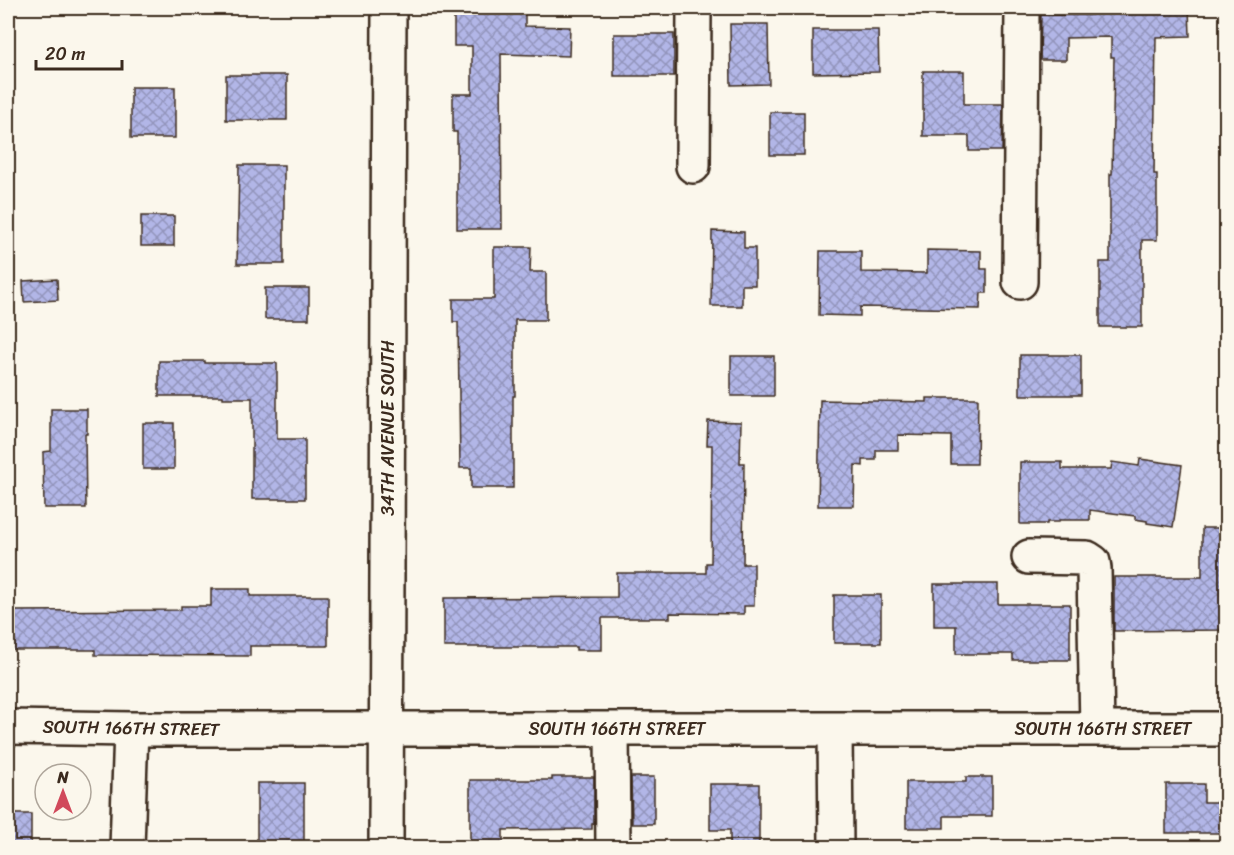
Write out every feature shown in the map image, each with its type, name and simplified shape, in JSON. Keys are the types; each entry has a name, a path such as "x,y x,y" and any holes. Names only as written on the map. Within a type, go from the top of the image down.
{"street":[{"name":"34TH AVENUE SOUTH","path":"386,848 389,8"},
{"path":"693,166 694,8"},
{"path":"1020,282 1022,8"},
{"path":"1029,556 1087,558 1093,562 1097,729"},
{"name":"SOUTH 166TH STREET","path":"8,727 1227,729"},
{"path":"126,848 130,729"},
{"path":"612,729 613,848"},
{"path":"835,729 836,848"}],"building":[{"path":"487,8 525,8 525,26 570,27 569,56 501,54 502,229 457,229 457,132 453,132 453,94 472,94 472,46 454,46 454,11 487,12"},
{"path":"1092,8 1189,8 1190,36 1156,37 1154,174 1157,174 1157,240 1142,240 1142,327 1100,327 1100,262 1110,262 1114,57 1111,57 1111,37 1066,38 1066,60 1040,60 1041,15 1092,15"},
{"path":"730,24 768,24 769,84 731,85"},
{"path":"813,30 878,30 879,72 813,73"},
{"path":"614,34 674,34 674,76 614,76"},
{"path":"923,71 964,71 964,104 1003,104 1002,151 969,151 969,136 923,136"},
{"path":"226,75 287,75 287,120 226,120"},
{"path":"131,87 175,87 175,138 131,138"},
{"path":"770,112 804,112 804,155 770,155"},
{"path":"239,165 284,165 284,264 237,264"},
{"path":"141,216 174,216 174,246 141,246"},
{"path":"712,231 744,232 744,248 755,248 755,285 742,285 742,306 711,306"},
{"path":"494,247 531,247 530,272 546,272 546,320 515,320 513,488 471,488 471,468 460,468 458,322 453,322 453,299 494,299"},
{"path":"927,250 981,251 981,269 987,269 987,293 981,293 980,309 860,307 860,316 819,315 820,251 861,251 861,272 927,273"},
{"path":"57,279 58,300 24,302 23,281"},
{"path":"265,288 309,288 309,319 265,319"},
{"path":"1020,355 1081,355 1081,395 1020,395"},
{"path":"731,356 774,356 774,396 731,396"},
{"path":"159,361 277,363 277,439 305,439 305,499 252,499 252,398 159,396"},
{"path":"927,398 978,398 977,464 951,464 951,436 898,435 898,450 876,450 876,460 863,460 863,466 855,465 854,506 818,506 820,400 927,402"},
{"path":"51,409 87,409 86,508 44,508 43,452 51,451"},
{"path":"708,421 741,422 740,463 744,463 743,564 754,564 754,606 744,606 744,614 670,613 670,618 602,618 602,650 576,650 576,647 444,647 444,598 617,597 617,573 706,573 706,563 711,563 712,445 707,445"},
{"path":"143,423 174,423 174,469 143,469"},
{"path":"1140,459 1182,465 1173,527 1147,523 1147,521 1135,519 1135,516 1090,510 1090,520 1020,524 1020,462 1062,462 1062,469 1111,469 1112,462 1139,466"},
{"path":"1202,528 1227,528 1227,630 1114,631 1114,577 1202,577"},
{"path":"934,584 998,584 998,604 1070,604 1070,660 1013,660 1013,654 956,654 956,626 934,626"},
{"path":"211,589 250,589 250,596 328,596 328,646 250,646 250,656 95,655 95,650 12,650 12,611 181,610 181,606 211,606"},
{"path":"834,595 881,595 881,643 834,643"},
{"path":"552,777 594,777 594,824 592,824 592,829 503,830 503,848 470,848 470,780 552,780"},
{"path":"631,777 654,777 654,824 632,824"},
{"path":"966,777 992,777 992,816 944,816 944,828 906,828 906,782 966,782"},
{"path":"257,783 304,783 304,848 257,848"},
{"path":"710,784 759,784 759,848 730,848 730,830 710,830"},
{"path":"1166,784 1204,784 1204,802 1222,802 1222,833 1166,833"},
{"path":"8,814 31,814 31,848 8,848"}]}
